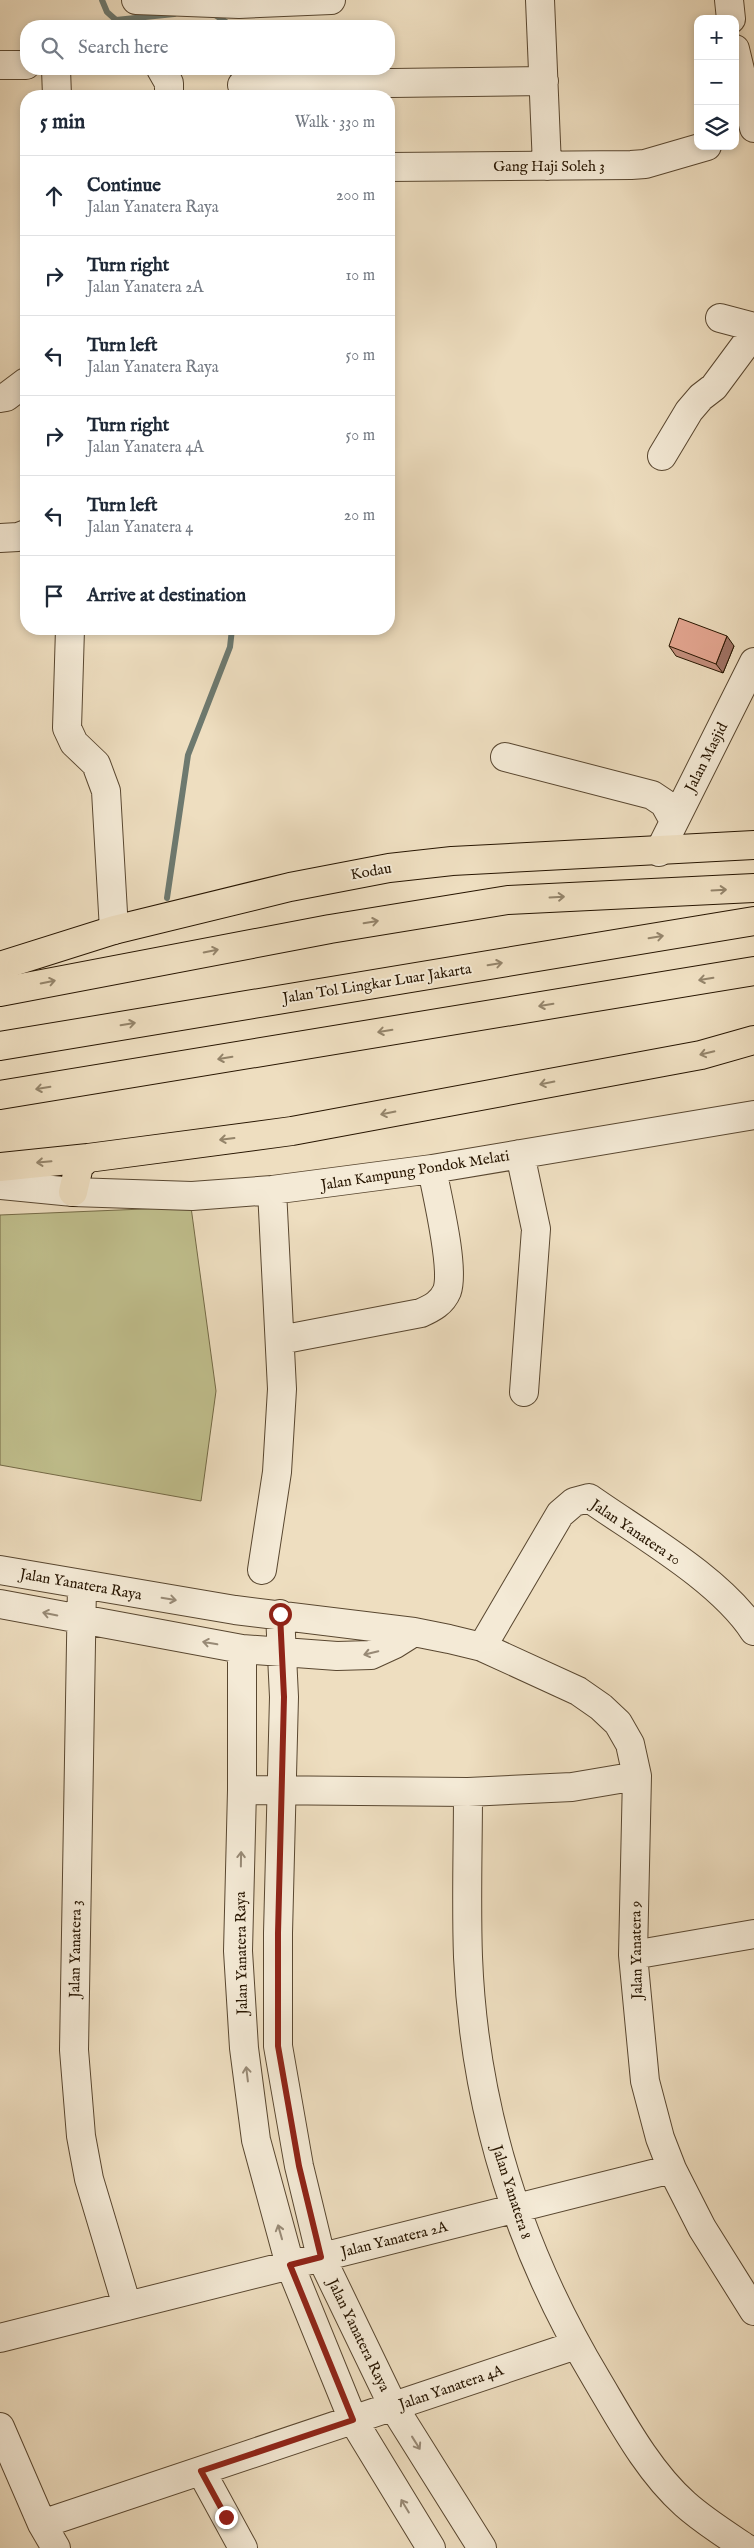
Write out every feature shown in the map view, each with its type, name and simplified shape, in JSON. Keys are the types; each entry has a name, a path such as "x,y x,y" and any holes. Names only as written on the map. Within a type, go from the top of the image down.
{"main road":[{"name":"Kodau","path":"0,966 114,930 290,887 389,868 452,861 659,852 754,845"},
{"path":"0,992 320,930 508,900 754,888"},
{"name":"Jalan Tol Lingkar Luar Jakarta","path":"0,1046 754,921"},
{"path":"0,1095 754,971"},
{"path":"0,1166 88,1158 292,1131 701,1055 754,1040"},
{"path":"73,1192 80,1166 88,1158"}],"street":[{"path":"136,0 239,15 313,0 331,0"},
{"path":"540,0 547,166"},
{"path":"729,0 731,15"},
{"path":"738,60 754,128"},
{"path":"0,65 20,65"},
{"path":"56,75 57,90"},
{"path":"164,75 169,83 169,90"},
{"path":"242,83 544,81"},
{"path":"739,138 754,138"},
{"name":"Gang Haji Soleh 3","path":"395,167 645,164 694,150"},
{"path":"720,318 754,327"},
{"path":"662,456 689,411 701,397 714,387 754,333"},
{"path":"0,398 6,397 20,386"},
{"path":"0,538 20,536"},
{"path":"70,635 67,728 74,744 96,764 106,791 114,930"},
{"name":"Jalan Masjid","path":"659,852 754,662"},
{"path":"504,757 652,795 664,803 674,821"},
{"name":"Jalan Kampung Pondok Melati","path":"0,1186 73,1192 192,1196 272,1190 432,1169 754,1115"},
{"path":"520,1154 536,1229 524,1392"},
{"path":"280,1340 421,1313 440,1302 446,1292 448,1267 432,1169"},
{"path":"262,1570 277,1472 282,1389 272,1190"},
{"name":"Jalan Yanatera 10","path":"482,1647 560,1514 574,1502 589,1498 696,1573 742,1612 754,1630"},
{"name":"Jalan Yanatera Raya","path":"0,1570 235,1610 280,1614 414,1632 482,1647"},
{"name":"Jalan Yanatera 3","path":"82,1585 74,2050 81,2136 89,2179 128,2306"},
{"path":"0,1604 242,1649 337,1656 371,1655 395,1644 414,1632"},
{"name":"Jalan Yanatera Raya","path":"280,1614 283,1790 278,1933 278,2046 299,2166 321,2257 393,2406 482,2548"},
{"name":"Jalan Yanatera 9","path":"482,1647 578,1692 601,1706 618,1723 630,1744 637,1776 633,1955 645,2081 660,2138 672,2170 702,2228 754,2311"},
{"name":"Jalan Yanatera Raya","path":"242,1649 242,1790 238,1951 244,2048 256,2140 290,2265 353,2420 431,2548"},
{"path":"242,1790 468,1792 572,1787 637,1776"},
{"name":"Jalan Yanatera 8","path":"468,1792 468,1957 473,2026 487,2112 514,2209 539,2270 576,2345 619,2416 663,2482 699,2515 746,2548"},
{"path":"633,1955 754,1934"},
{"name":"Jalan Yanatera 2A","path":"0,2338 672,2170"},
{"name":"Jalan Yanatera 4A","path":"42,2524 576,2345"},
{"path":"0,2427 42,2524 56,2548"},
{"path":"201,2471 243,2548"}],"shaded area":[{"path":"191,1207 216,1391 201,1501 0,1465 0,1215"}],"building":[{"path":"679,618 727,636 716,664 669,646"}],"waterway":[{"path":"102,0 107,12 116,20 174,14"},
{"path":"212,13 223,20"},
{"path":"233,75 234,83"},
{"path":"167,898 188,755 230,647 231,635"}],"route":[{"path":"226,2517 201,2471 353,2420 290,2265 321,2257 299,2166 288,2112 278,2046 278,1933 284,1697 280,1614"}]}
